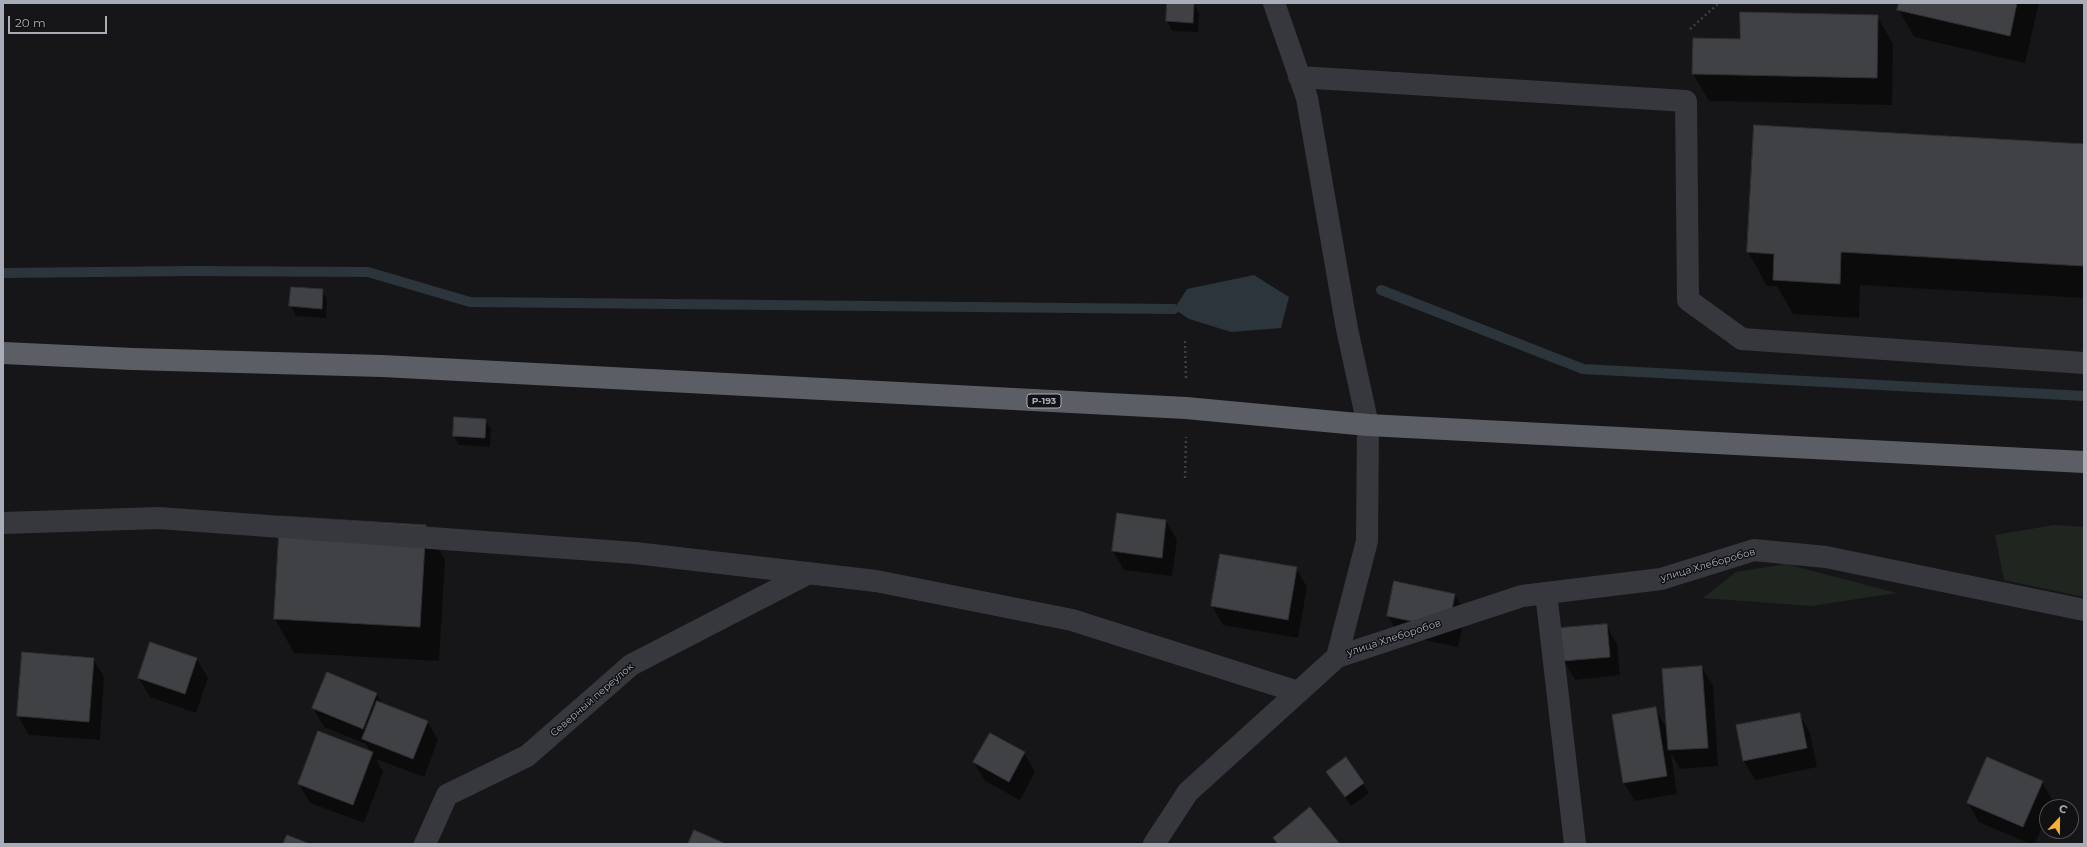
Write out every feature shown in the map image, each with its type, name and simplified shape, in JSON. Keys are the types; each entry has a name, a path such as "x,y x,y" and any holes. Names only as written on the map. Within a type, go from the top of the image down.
{"highway":[{"name":"Р-193","path":"3,353 133,359 382,366 1178,408 1368,425 2084,462"}],"street":[{"name":"улица Хлеборобов","path":"1274,3 1307,98 1347,329 1368,425 1367,541 1337,657"},
{"path":"1299,77 1686,101 1688,300 1742,339 2084,364"},
{"path":"3,523 159,518 635,553 876,581 1072,620 1298,692"},
{"name":"улица Хлеборобов","path":"1154,844 1188,792 1337,657 1522,596 1661,579 1754,550 1826,557 2084,610"},
{"name":"Северный переулок","path":"425,844 447,795 527,756 631,665 809,573"},
{"path":"1546,593 1575,844"}],"path":[{"path":"1690,28 1719,3"}],"shaded area":[{"path":"1254,275 1289,297 1281,328 1231,332 1189,319 1174,309 1187,289"},
{"path":"2054,525 2084,527 2084,597 2004,580 1995,535"},
{"path":"1786,564 1897,593 1811,606 1703,598 1736,572"}],"building":[{"path":"1167,3 1194,3 1193,23 1166,21"},
{"path":"1899,3 2017,3 2010,36 1897,10"},
{"path":"1740,12 1878,15 1877,78 1692,74 1693,38 1740,39"},
{"path":"1754,125 2084,144 2084,266 1841,252 1840,284 1773,280 1774,254 1747,252"},
{"path":"291,287 323,289 322,309 289,306"},
{"path":"454,417 486,419 485,438 453,436"},
{"path":"1117,513 1166,520 1162,558 1112,551"},
{"path":"280,516 426,525 420,627 274,619"},
{"path":"1220,554 1297,567 1288,620 1211,606"},
{"path":"1394,581 1455,594 1448,629 1387,616"},
{"path":"1607,624 1610,657 1563,661 1560,628"},
{"path":"150,642 197,658 185,694 138,678"},
{"path":"22,652 94,658 89,722 17,716"},
{"path":"1702,666 1708,748 1668,750 1662,669"},
{"path":"327,672 377,693 363,729 312,708"},
{"path":"377,701 428,721 413,759 362,739"},
{"path":"1656,707 1667,776 1623,783 1612,715"},
{"path":"1800,713 1807,748 1743,761 1736,725"},
{"path":"318,731 373,752 353,805 298,784"},
{"path":"990,733 1025,752 1009,782 973,762"},
{"path":"1346,757 1364,783 1345,797 1326,772"},
{"path":"1987,757 2043,781 2023,827 1967,803"},
{"path":"1310,807 1339,843 1278,844 1273,838"},
{"path":"694,830 726,844 688,844"},
{"path":"287,835 310,844 283,844"}],"waterway":[{"path":"3,273 191,271 368,272 470,302 1174,309"},
{"path":"1381,290 1583,369 2084,396"}]}
